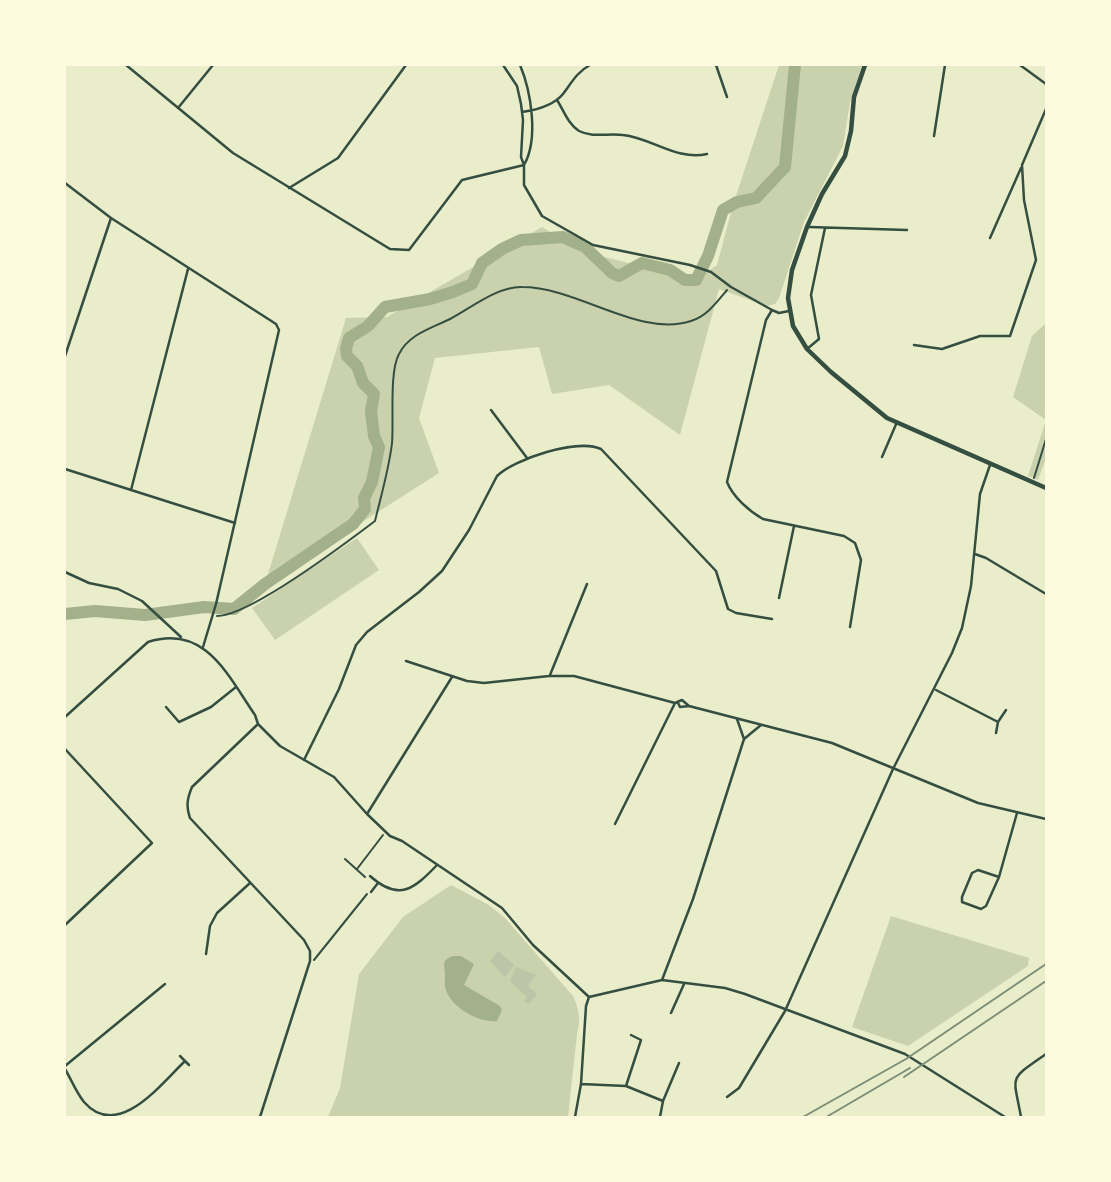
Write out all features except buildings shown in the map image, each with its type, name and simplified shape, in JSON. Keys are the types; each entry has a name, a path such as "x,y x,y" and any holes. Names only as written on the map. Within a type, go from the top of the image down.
{"main road":[{"path":"865,65 854,97 847,149 822,194 792,270 789,311 793,326 807,349 887,418 1046,488"}],"street":[{"path":"125,65 233,153 390,248 409,250 462,180 524,165 529,157 531,111 527,81 520,65"},
{"path":"178,108 213,65"},
{"path":"289,188 338,158 406,65"},
{"path":"503,65 517,86 522,112 521,157 524,165 524,185 542,216 593,245 690,265 711,272 731,287 772,310 779,313 789,311"},
{"path":"522,112 557,100 577,74 590,65"},
{"path":"716,65 727,97"},
{"path":"934,136 945,65"},
{"path":"1020,65 1046,84"},
{"path":"557,100 571,124 588,134 636,136 681,154 707,154"},
{"path":"989,238 1046,109"},
{"path":"914,345 942,349 980,336 1010,336 1037,260 1024,200 1022,165"},
{"path":"65,183 111,218 276,324 279,330 216,604 203,647"},
{"path":"65,356 111,218"},
{"path":"807,227 907,230"},
{"path":"807,349 819,339 811,295 825,228"},
{"path":"131,490 188,269"},
{"path":"772,310 766,320 727,482 731,491 754,514 763,519 844,536 855,543 861,560 850,627"},
{"path":"491,410 528,459"},
{"path":"882,457 897,422"},
{"path":"304,760 340,688 356,645 442,571 469,530 497,476 503,469 566,447 591,444 601,449 716,570 728,609 736,613 772,619"},
{"path":"727,1097 738,1088 785,1011 893,769 934,690 962,628 975,554 980,494 990,465"},
{"path":"65,469 235,523"},
{"path":"779,598 794,526"},
{"path":"975,554 1046,594"},
{"path":"65,572 89,583 118,589 142,601 181,637 203,647 236,687 258,724 280,746 334,777 386,831 502,908 533,945 589,998"},
{"path":"550,676 587,584"},
{"path":"65,717 148,642 165,636 181,637"},
{"path":"406,661 452,677 484,683 550,676 584,678 677,703 684,708 690,706 832,743 978,803 1046,819"},
{"path":"367,814 452,677"},
{"path":"166,707 179,722 211,707 236,687"},
{"path":"934,690 998,722"},
{"path":"615,824 677,703"},
{"path":"996,733 998,722 1006,710"},
{"path":"737,718 744,739"},
{"path":"258,724 191,787 187,810 190,818 304,940 310,951 310,961 260,1117"},
{"path":"662,980 693,899 744,739 761,725"},
{"path":"65,749 152,843 65,925"},
{"path":"999,877 978,870 972,873 961,897 962,902 981,909 986,906 999,877 1017,813"},
{"path":"369,878 384,888 410,889 437,864"},
{"path":"206,954 210,926 217,913 250,883"},
{"path":"369,892 378,884"},
{"path":"589,998 662,980 725,988 905,1054 1005,1117"},
{"path":"671,1013 685,982"},
{"path":"165,984 65,1067 84,1101 96,1112 113,1116 127,1113 136,1107 185,1061"},
{"path":"575,1117 581,1084 586,1006 589,998"},
{"path":"626,1086 641,1040 631,1035"},
{"path":"1021,1117 1014,1084 1016,1075 1046,1054"},
{"path":"180,1056 189,1065"},
{"path":"660,1117 663,1101 679,1063"},
{"path":"581,1084 626,1086 663,1101"}],"path":[{"path":"213,614 229,615 253,605 375,521 391,447 392,397 398,355 414,335 499,293 520,286 557,290 613,312 651,323 672,325 693,321 707,312 731,287"},
{"path":"1033,482 1046,439"},
{"path":"356,870 386,831"},
{"path":"345,859 369,878"},
{"path":"310,961 316,959 369,892"}],"shaded area":[{"path":"779,65 862,65 850,102 843,146 804,222 779,298 775,304 767,306 719,289 680,435 609,385 552,394 539,347 435,358 419,418 439,473 265,584 346,318 387,317 542,227 581,251 696,280 717,265 733,205"},
{"path":"1046,323 1046,420 1013,397 1032,336"},
{"path":"1046,420 1046,458 1038,480 1028,476"},
{"path":"357,538 379,570 275,640 252,608"},
{"path":"451,885 489,905 505,918 573,996 579,1024 568,1117 328,1117 340,1088 359,974 403,917"},
{"path":"891,916 1029,958 1028,966 908,1046 852,1027"},
{"path":"461,956 474,964 464,985 500,1006 502,1010 497,1021 482,1020 467,1013 449,997 445,986 444,964 445,960"}],"waterway":[{"path":"65,614 95,611 145,615 204,607 234,609 265,584 353,524 365,509 364,498 372,482 379,447 374,436 371,411 374,394 363,383 357,366 347,356 346,349 349,338 368,326 385,307 430,299 472,284 482,263 521,240 563,237 585,247 612,273 619,276 642,263 670,270 685,280 696,280 708,256 723,210 737,202 756,198 785,167 795,65"}],"railway":[{"path":"803,1117 906,1059 1046,964"},
{"path":"904,1077 1046,981"},
{"path":"828,1116 910,1068"}]}
